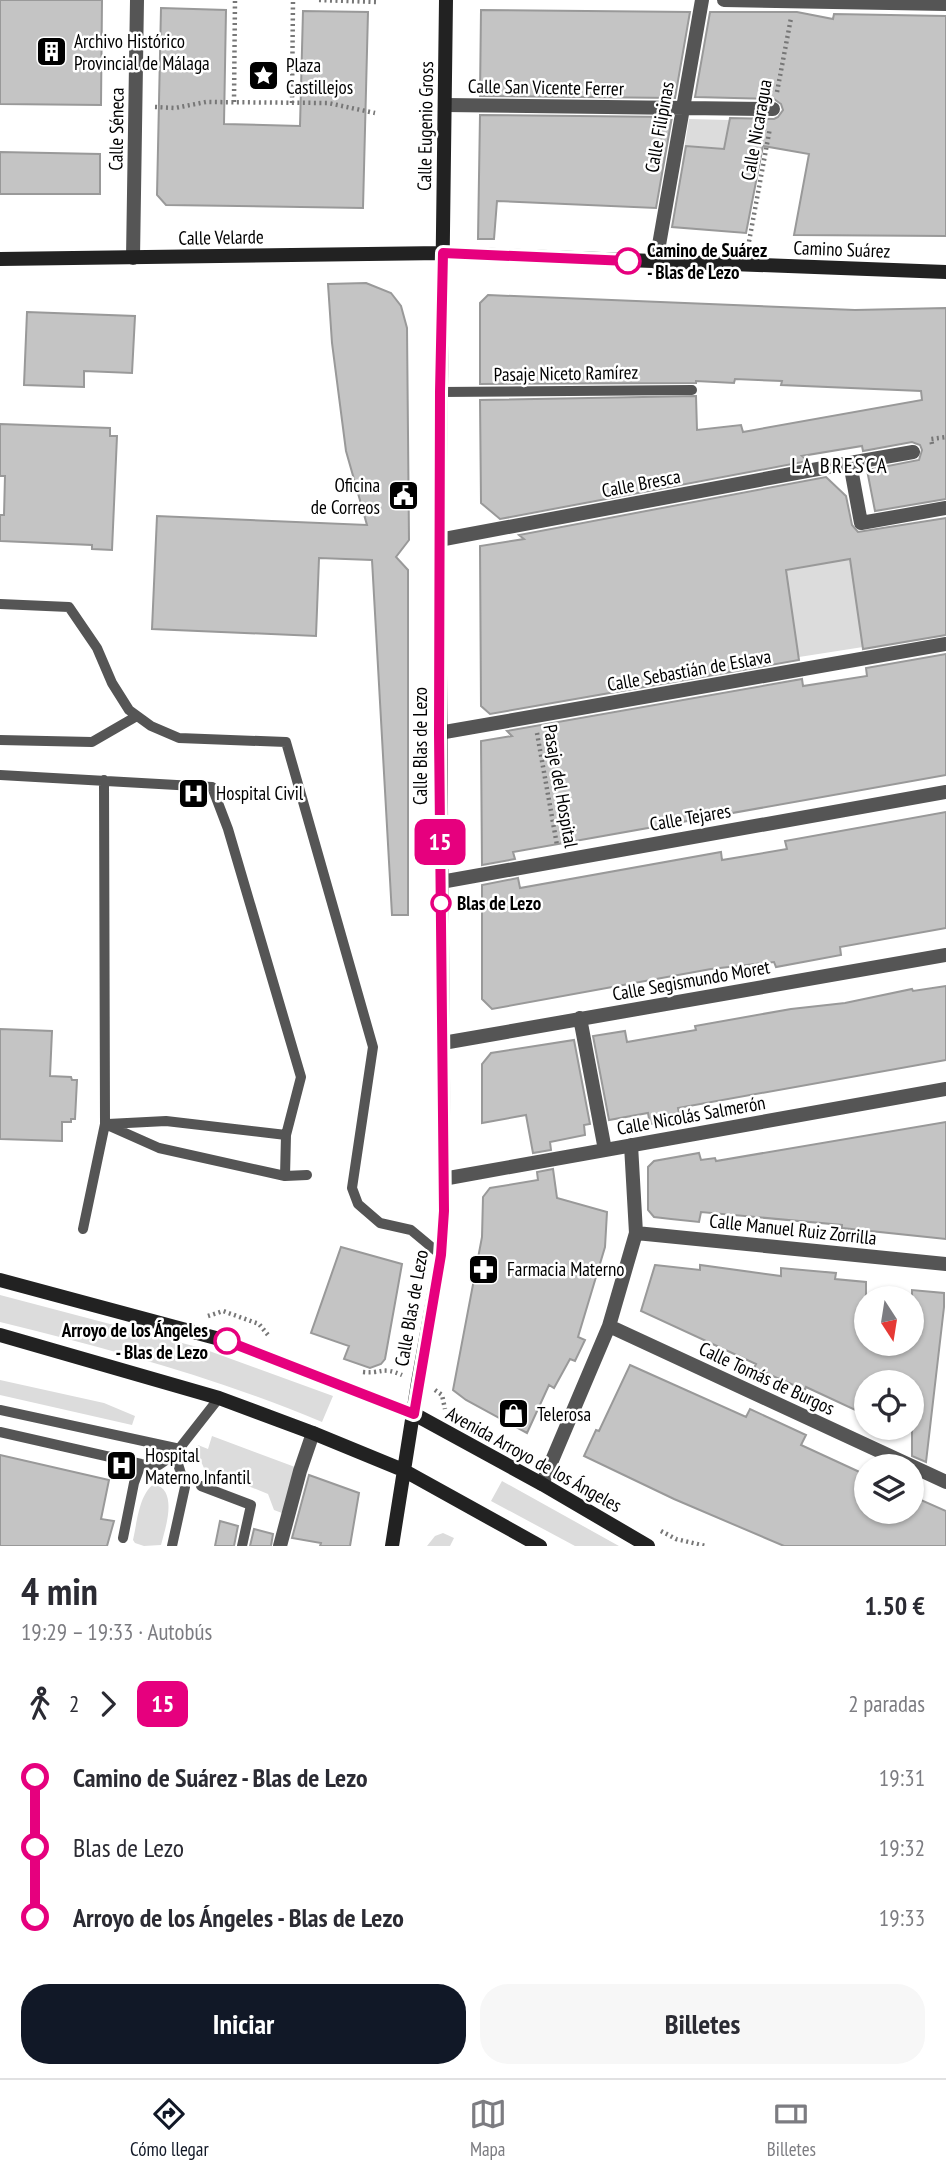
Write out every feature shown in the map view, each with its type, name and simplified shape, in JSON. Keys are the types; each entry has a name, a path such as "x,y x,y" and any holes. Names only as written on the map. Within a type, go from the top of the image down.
{"main road":[{"name":"Calle Eugenio Gross","path":"443,253 446,0"},
{"name":"Calle Velarde","path":"0,259 443,253"},
{"name":"Camino Suárez","path":"443,253 946,272"},
{"name":"Calle Blas de Lezo","path":"392,1546 441,1255 444,1211 439,733 443,253"},
{"name":"Avenida Arroyo de los Ángeles","path":"0,1280 227,1341 414,1414 648,1546"},
{"path":"0,1335 219,1398 313,1433 403,1469 540,1546"}],"street":[{"name":"Calle Séneca","path":"133,258 137,0"},
{"name":"Calle Filipinas","path":"656,262 702,0"},
{"path":"724,0 946,4"},
{"name":"Calle San Vicente Ferrer","path":"444,106 773,109"},
{"name":"Calle Bresca","path":"439,540 913,452"},
{"path":"850,463 861,523 946,509"},
{"name":"Calle Sebastián de Eslava","path":"439,733 946,644"},
{"name":"Calle Tejares","path":"441,882 946,792"},
{"name":"Calle Segismundo Moret","path":"443,1043 946,955"},
{"path":"580,1018 605,1150"},
{"name":"Calle Nicolás Salmerón","path":"443,1179 946,1090"},
{"path":"542,1484 609,1326 636,1233 631,1145"},
{"name":"Calle Manuel Ruiz Zorrilla","path":"636,1233 946,1264"},
{"name":"Calle Tomás de Burgos","path":"609,1326 946,1482"},
{"path":"280,1546 313,1433"}],"lane":[{"name":"Pasaje Niceto Ramírez","path":"440,392 692,390"},
{"path":"0,604 69,607 97,648 112,683 129,710 151,726 179,738 286,741 373,1047 352,1188 358,1204 380,1223 411,1230 441,1255"},
{"path":"0,740 92,742 137,716"},
{"path":"0,775 212,787 228,829 301,1077 286,1135 285,1176"},
{"path":"83,1229 105,1124 103,780"},
{"path":"105,1124 166,1121 286,1135"},
{"path":"105,1124 159,1148 285,1176 307,1175"},
{"path":"0,1432 141,1464 159,1465 178,1452 219,1398"},
{"path":"0,1410 178,1452"},
{"path":"172,1546 185,1488 178,1452"},
{"path":"123,1538 134,1483 141,1464"},
{"path":"201,1486 251,1505 242,1546"}],"path":[{"path":"234,102 235,0"},
{"path":"292,103 293,0"},
{"path":"319,0 377,2"},
{"name":"Calle Nicaragua","path":"744,265 795,1"},
{"path":"155,107 174,108 206,102 328,103 374,113"},
{"name":"Pasaje del Hospital","path":"534,716 560,860"}],"shaded area":[{"path":"689,119 729,120 724,149 693,147 692,163 682,163"},
{"path":"850,559 863,647 799,657 786,570"},
{"path":"0,1295 201,1348 333,1396 322,1422 283,1406 163,1366 0,1322"},
{"path":"0,1380 104,1403 135,1416 132,1425 0,1395"},
{"path":"212,1436 295,1467 282,1513 274,1510 268,1494 204,1468 197,1453 198,1445 208,1449"},
{"path":"502,1481 619,1546 575,1546 491,1501"},
{"path":"154,1484 166,1494 167,1520 161,1545 144,1546 133,1540 142,1502"},
{"path":"443,1533 454,1538 450,1546 427,1546 435,1536"}],"building":[{"name":"Archivo Histórico Provincial de Málaga","path":"0,0 102,0 101,105 0,104"},
{"path":"161,8 226,10 224,124 300,126 303,11 368,12 363,208 166,205 157,195"},
{"path":"481,10 690,12 675,98 480,96"},
{"path":"710,12 797,12 833,19 834,14 946,16 946,236 794,235 809,154 763,146 746,233 672,227 686,146 724,149 730,118 774,119 783,110 781,104 774,99 695,97"},
{"path":"480,115 672,117 656,208 497,201 494,239 478,239"},
{"path":"0,152 100,154 100,194 0,194"},
{"path":"366,283 391,293 401,306 407,328 409,540 396,557 408,570 408,915 392,915 372,560 319,558 316,636 152,629 157,516 367,525 346,451 332,343 328,284"},
{"path":"488,295 855,310 946,308 946,499 875,511 867,470 919,460 922,450 920,445 912,442 863,451 862,446 802,456 808,461 500,519 481,503 480,400 696,396 697,430 741,425 743,432 922,400 921,391 781,385 782,381 735,379 734,383 696,381 480,384 480,303"},
{"path":"27,312 135,316 132,373 84,371 84,387 24,385"},
{"path":"0,424 110,428 110,436 117,436 112,550 92,549 92,545 0,541 5,476 0,476"},
{"path":"826,477 846,496 852,525 858,532 946,518 946,635 863,649 850,559 786,570 799,660 490,714 481,706 480,546 524,539 519,535"},
{"path":"946,654 946,775 513,852 515,859 482,865 481,741 512,736 507,731 802,679 803,686 867,676 866,668"},
{"path":"946,812 946,928 840,947 841,955 776,967 774,962 711,969 492,1009 482,999 482,885 518,878 520,888 721,852 722,860 787,849 785,841"},
{"path":"946,986 946,1060 678,1108 680,1119 650,1124 648,1113 609,1120 593,1036 625,1031 627,1042 696,1030 695,1026 791,1009"},
{"path":"0,1029 52,1031 50,1076 77,1080 75,1119 62,1122 62,1141 0,1139"},
{"path":"574,1040 590,1124 584,1125 585,1135 550,1142 551,1150 533,1153 526,1115 482,1123 482,1064 491,1053"},
{"path":"946,1122 946,1239 842,1228 842,1225 701,1212 699,1222 654,1217 648,1210 648,1167 654,1161 699,1153 701,1160 715,1158 716,1161"},
{"path":"553,1169 557,1198 607,1212 605,1247 578,1337 585,1340 575,1361 570,1359 554,1388 549,1385 527,1433 466,1400 453,1390 482,1237 483,1197 490,1188 538,1180 537,1172"},
{"path":"341,1247 402,1264 385,1359 381,1364 370,1368 344,1359 349,1346 311,1333"},
{"path":"655,1265 700,1270 700,1265 781,1276 781,1268 836,1273 835,1279 866,1282 866,1286 854,1286 854,1356 924,1356 924,1291 944,1293 926,1462 924,1454 912,1454 912,1440 924,1440 924,1370 854,1370 854,1409 806,1387 805,1390 754,1368 756,1364 641,1311"},
{"path":"630,1365 746,1417 750,1409 806,1435 801,1445 854,1469 854,1524 924,1524 924,1501 946,1511 946,1546 784,1546 674,1499 584,1456 596,1430 599,1431"},
{"path":"0,1455 109,1480 101,1519 114,1521 107,1546 0,1546"},
{"path":"309,1475 359,1493 350,1546 320,1546 321,1543 292,1538"},
{"path":"220,1521 238,1526 234,1546 215,1546"},
{"path":"254,1529 273,1534 271,1546 250,1546"}],"bus line":[{"name":"15","path":"227,1341 414,1414 441,1255 444,1211 439,733 443,253 628,261"}],"place":[{"name":"Archivo Histórico Provincial de Málaga","path":"51,52"},
{"name":"Plaza Castillejos","path":"263,76"},
{"name":"Camino de Suárez - Blas de Lezo","path":"628,261"},
{"name":"Oficina de Correos","path":"403,496"},
{"name":"Hospital Civil","path":"193,793"},
{"name":"Blas de Lezo","path":"441,903"},
{"name":"Farmacia Materno","path":"484,1269"},
{"name":"Arroyo de los Ángeles - Blas de Lezo","path":"227,1341"},
{"name":"Telerosa","path":"514,1414"},
{"name":"Hospital Materno Infantil","path":"122,1466"}],"district":[{"name":"LA BRESCA","path":"840,465"}]}
